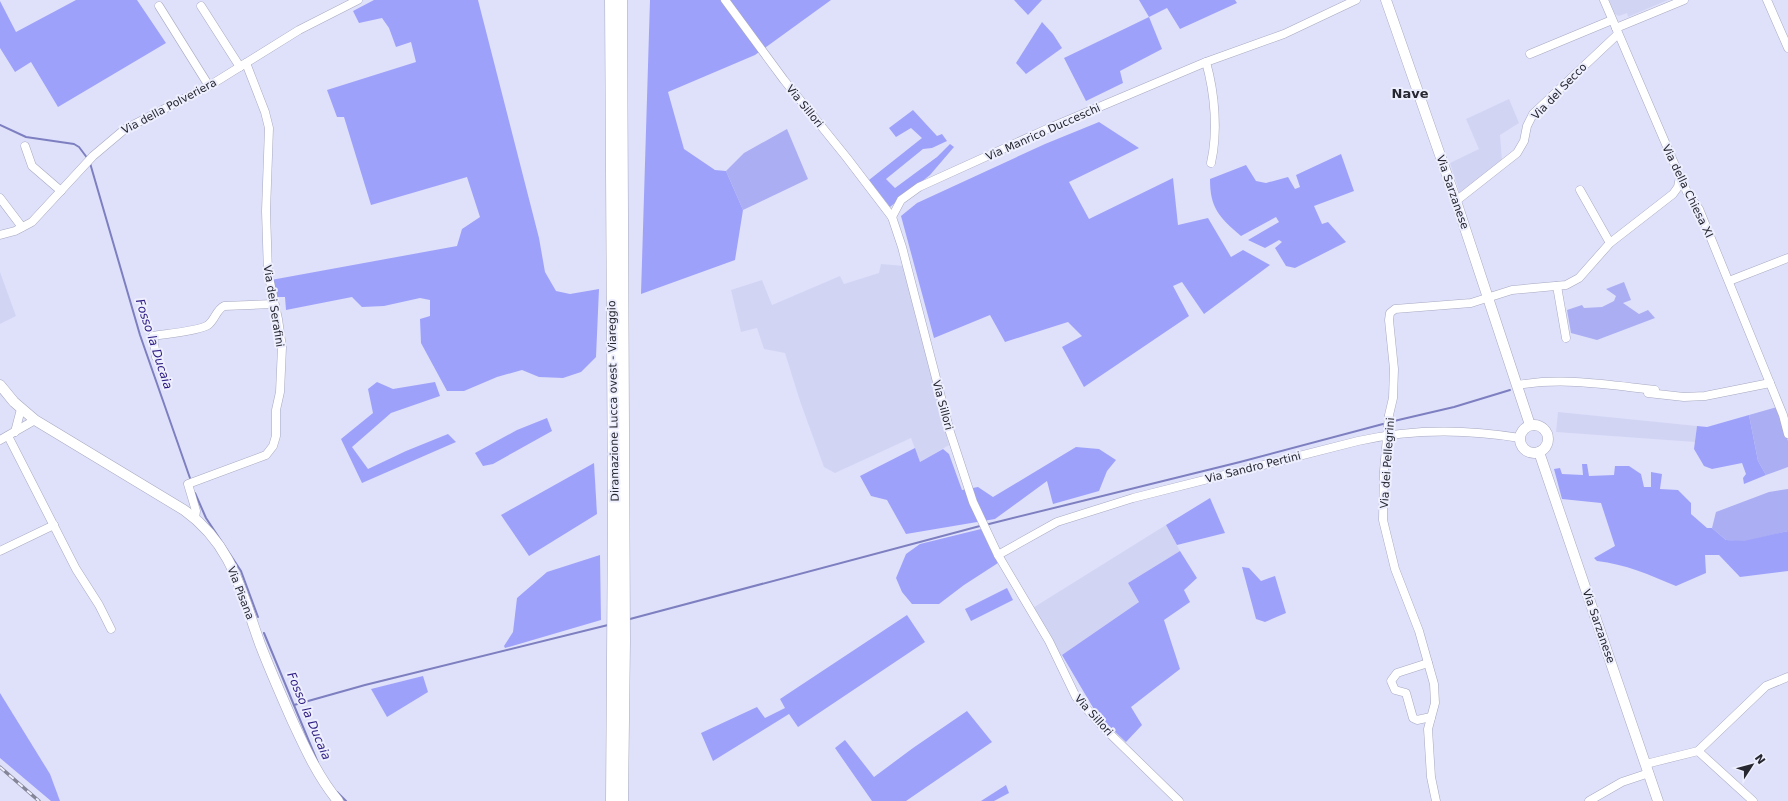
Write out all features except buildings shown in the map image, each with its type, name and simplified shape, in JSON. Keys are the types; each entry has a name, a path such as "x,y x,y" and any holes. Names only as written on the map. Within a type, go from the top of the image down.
{"highway":[{"name":"Diramazione Lucca ovest - Viareggio","path":"611,0 614,513 612,801"},
{"name":"Diramazione Lucca ovest - Viareggio","path":"621,0 624,634 622,801"}],"main road":[{"name":"Via Sarzanese","path":"1388,1 1489,298 1530,425"},
{"name":"Via Pisana","path":"0,385 21,409 35,420 195,518 211,535 228,558 239,582 260,644 301,740 318,773 338,801"},
{"path":"1530,425 1543,428 1548,436 1546,445 1539,452 1535,453 1526,450 1521,443 1520,438 1523,430 1530,425"},
{"name":"Via Sarzanese","path":"1539,452 1658,801"}],"street":[{"name":"Via della Polveriera","path":"0,235 22,227 41,213 92,157 125,129 209,86 299,30 358,0"},
{"name":"Via Sillori","path":"725,0 784,80 892,217 902,247 950,432 973,502 998,555 1049,641 1076,697 1102,726 1179,801"},
{"name":"Via Manrico Ducceschi","path":"892,217 901,200 919,186 1047,129 1206,62 1284,34 1356,0"},
{"name":"Via della Chiesa XI","path":"1604,0 1687,192 1700,209 1783,415 1788,434"},
{"path":"1617,31 1684,0"},
{"path":"1766,0 1788,48"},
{"path":"159,6 209,86"},
{"name":"Via dei Serafini","path":"195,518 196,511 191,482 266,455 273,446 276,436 276,410 280,392 282,347 268,274 267,258 266,211 269,128 265,112 243,65 201,6"},
{"path":"1530,54 1612,20"},
{"name":"Via del Secco","path":"1456,202 1517,153 1524,141 1527,126 1533,114 1617,31"},
{"path":"1206,62 1211,81 1215,146 1211,163"},
{"path":"25,146 32,166 61,191"},
{"path":"1489,298 1512,290 1566,286 1579,278 1610,243 1673,194 1678,187 1680,176"},
{"path":"1580,190 1610,243"},
{"path":"0,198 22,227"},
{"path":"1729,281 1788,258"},
{"path":"1557,286 1566,338"},
{"name":"Via dei Pellegrini","path":"1436,801 1431,777 1428,729 1436,703 1434,684 1419,631 1395,569 1383,520 1384,471 1393,398 1394,368 1389,320 1391,311 1395,308 1471,303 1489,298"},
{"path":"156,357 152,336 206,326 213,320 219,308 224,306 274,304"},
{"path":"1518,385 1540,381 1559,380 1655,390"},
{"path":"1646,393 1684,397 1705,396 1770,383"},
{"path":"21,409 12,434 76,569 99,605 111,629"},
{"path":"0,440 35,420"},
{"name":"Via Sandro Pertini","path":"998,555 1057,522 1133,498 1388,434 1489,433 1520,438"},
{"path":"0,551 54,525"},
{"path":"1428,663 1397,673 1391,681 1395,690 1406,693 1413,718 1418,720 1431,717"},
{"path":"1589,801 1648,768 1698,751 1766,686 1788,677"},
{"path":"1698,751 1753,801"}],"shaded area":[{"path":"76,0 137,0 166,43 58,107 31,62 15,72 0,48 0,1 16,32"},
{"path":"374,0 478,0 539,238 545,272 556,291 570,294 599,289 596,357 581,372 563,378 539,377 522,370 497,377 464,391 447,391 421,343 420,319 430,316 430,300 420,298 384,306 362,307 352,297 286,310 285,297 274,297 271,280 457,246 462,229 480,217 467,177 371,205 344,117 337,117 327,90 416,62 411,42 396,47 389,28 382,18 359,23 353,11"},
{"path":"650,0 831,0 755,55 668,92 684,149 715,170 726,171 743,210 735,260 641,294"},
{"path":"1014,0 1042,0 1028,15"},
{"path":"1139,0 1235,0 1237,3 1180,29 1167,8 1149,17"},
{"path":"1609,0 1668,0 1628,17 1627,13 1619,16 1615,14"},
{"path":"1149,17 1162,49 1120,71 1123,83 1086,101 1064,58"},
{"path":"1042,22 1053,34 1062,48 1026,74 1016,63"},
{"path":"1509,99 1519,123 1500,135 1502,161 1460,194 1450,163 1479,149 1466,119"},
{"path":"913,110 937,136 942,134 947,141 932,148 923,149 886,179 895,188 937,157 950,144 954,147 930,175 890,207 869,180 922,138 911,128 896,137 889,128"},
{"path":"1099,122 1139,148 1069,182 1089,219 1173,178 1178,225 1208,218 1231,257 1243,250 1270,265 1204,314 1182,282 1173,286 1189,316 1084,387 1062,347 1082,336 1068,322 1005,342 990,315 934,338 901,216 917,203 1045,144"},
{"path":"787,129 808,179 743,210 726,171 744,153"},
{"path":"1341,154 1354,191 1314,206 1322,224 1328,222 1346,242 1295,268 1286,266 1275,248 1282,242 1279,240 1265,248 1248,240 1279,222 1276,217 1241,236 1227,223 1214,205 1210,189 1210,179 1246,165 1256,181 1266,183 1288,177 1295,189 1300,187 1296,175"},
{"path":"881,264 904,266 949,445 920,462 911,438 835,473 824,467 800,401 785,353 764,349 757,328 741,332 731,290 762,280 772,305 840,276 844,284 879,273"},
{"path":"0,272 16,316 0,324"},
{"path":"1624,282 1631,300 1623,303 1639,314 1648,310 1655,318 1597,340 1571,333 1567,310 1582,305 1584,308 1602,307 1614,301 1616,296 1606,289"},
{"path":"377,382 393,389 435,382 440,396 391,413 352,447 368,469 406,451 448,434 456,442 362,483 341,439 373,413 368,389"},
{"path":"1777,407 1788,441 1788,467 1766,475 1758,461 1749,415"},
{"path":"1558,412 1697,426 1695,442 1556,432"},
{"path":"1749,415 1758,461 1766,475 1744,484 1743,478 1746,474 1742,463 1712,469 1704,466 1694,449 1697,426 1707,427"},
{"path":"547,418 552,431 493,464 483,466 475,453 517,430"},
{"path":"1076,447 1099,449 1116,460 1107,471 1099,491 1053,504 1047,481 995,519 906,534 887,500 871,496 860,476 915,448 920,462 943,449 949,454 962,490 978,487 993,497"},
{"path":"594,463 597,514 529,556 501,515"},
{"path":"1582,464 1587,464 1589,476 1614,475 1615,466 1629,466 1641,474 1644,487 1651,487 1651,472 1662,474 1660,489 1678,490 1691,503 1691,514 1707,528 1712,528 1726,540 1744,541 1788,531 1788,571 1740,577 1719,555 1705,555 1706,573 1676,586 1627,567 1597,561 1594,558 1615,546 1601,503 1562,499 1554,469 1560,468 1562,474 1583,475"},
{"path":"1788,489 1788,531 1744,542 1726,540 1712,528 1716,512 1769,492"},
{"path":"1210,498 1225,533 1177,545 1166,525"},
{"path":"1166,525 1180,551 1128,583 1139,602 1055,660 1028,611"},
{"path":"981,529 998,563 964,585 939,604 912,604 902,592 896,578 906,554 920,544"},
{"path":"1180,551 1197,578 1184,590 1190,602 1164,620 1180,669 1131,707 1142,725 1126,742 1098,716 1062,655 1139,602 1128,583"},
{"path":"600,555 601,620 505,648 504,646 513,632 517,598 547,572"},
{"path":"1242,567 1249,568 1261,581 1275,576 1286,613 1265,622 1256,619"},
{"path":"1007,588 1013,600 971,621 965,609"},
{"path":"907,615 925,642 798,727 789,714 713,761 701,733 757,707 765,718 785,708 780,699"},
{"path":"423,676 428,692 387,717 371,689"},
{"path":"0,693 50,774 60,801 51,801 0,758"},
{"path":"967,711 992,742 906,801 872,801 835,748 845,740 874,777"},
{"path":"1006,785 1009,793 994,801 981,801"}],"waterway":[{"name":"Fosso la Ducaia","path":"0,125 26,137 74,144 79,147 88,159"},
{"name":"Fosso la Ducaia","path":"90,163 140,335 191,481"},
{"path":"1394,421 1454,407 1510,390"},
{"path":"989,524 1240,462 1383,424"},
{"name":"Fosso la Ducaia","path":"195,493 206,518 241,571 258,617"},
{"path":"630,619 980,526"},
{"path":"294,705 365,685 608,625"},
{"name":"Fosso la Ducaia","path":"264,633 318,763"},
{"name":"Fosso la Ducaia","path":"337,792 346,801"}],"railway":[{"path":"0,767 39,801"}],"district":[{"name":"Nave","path":"1410,93"}]}
